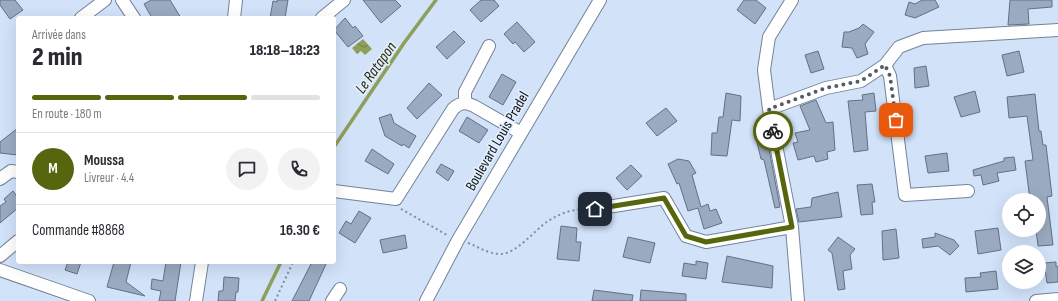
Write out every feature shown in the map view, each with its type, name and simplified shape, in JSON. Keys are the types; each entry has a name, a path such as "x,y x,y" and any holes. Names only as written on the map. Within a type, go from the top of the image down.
{"street":[{"path":"84,16 105,0"},
{"path":"122,0 133,16"},
{"path":"234,16 236,0"},
{"path":"324,16 344,0"},
{"name":"Boulevard Louis Pradel","path":"426,301 458,240 600,0"},
{"path":"792,0 769,37 764,70 769,109 792,227 798,301"},
{"path":"769,109 826,88 861,81 885,65 899,48 923,38 1057,33"},
{"path":"464,103 465,92 489,46"},
{"path":"885,65 890,76 905,195 968,191"},
{"path":"336,191 396,199 457,105 464,103 474,106 521,133"},
{"path":"0,179 11,171 16,172"},
{"path":"595,209 664,198 686,236 706,242 792,227"},
{"path":"0,256 16,243"},
{"path":"196,301 202,264"},
{"path":"0,270 83,300"},
{"path":"332,301 340,289"},
{"path":"1036,301 1058,299"}],"path":[{"path":"396,199 401,210 436,230 486,252 500,254 511,253 548,221 569,210 595,209"},
{"path":"275,301 293,264"}],"water":[{"path":"363,39 372,49 365,55 361,51 357,54 352,48"}],"building":[{"path":"0,0 15,0 23,10 10,19 0,5"},
{"path":"151,0 170,0 180,16 151,16 144,4"},
{"path":"277,0 288,0 285,16 270,16 273,1 277,2"},
{"path":"363,0 395,0 401,6 381,23"},
{"path":"481,0 494,0 499,6 481,22 470,10"},
{"path":"744,0 756,0 766,8 755,24 737,10"},
{"path":"922,0 935,0 939,7 915,18 905,15 909,2 915,4"},
{"path":"1010,0 1052,0 1052,7 1028,9 1029,24 1008,25"},
{"path":"345,18 353,28 355,26 363,36 348,47 336,32 336,28"},
{"path":"517,22 535,42 524,52 515,42 513,44 504,34"},
{"path":"863,24 874,32 865,44 868,54 857,58 852,48 842,47 844,32 849,32 859,28"},
{"path":"454,31 465,42 447,59 436,47"},
{"path":"818,51 824,69 811,73 805,55"},
{"path":"1019,51 1024,72 1007,76 1002,55"},
{"path":"926,66 929,86 915,88 914,68"},
{"path":"502,74 516,82 503,105 489,97"},
{"path":"429,83 442,95 417,119 407,108"},
{"path":"975,91 980,112 961,117 954,97"},
{"path":"726,93 741,96 740,121 732,120 727,156 711,155 712,133 717,133 719,117 723,117"},
{"path":"874,93 876,111 865,112 868,150 854,152 848,101 863,100 862,95"},
{"path":"1035,94 1039,131 1041,131 1043,145 1046,145 1052,196 1047,197 1053,245 1038,245 1037,237 1046,237 1046,193 1029,193 1025,161 1033,160 1027,116 1009,118 1007,97"},
{"path":"816,100 826,123 833,122 835,150 827,152 828,159 816,162 814,156 798,160 793,143 798,142 795,133 810,130 800,106"},
{"path":"666,108 677,121 657,136 646,123"},
{"path":"391,114 394,123 416,136 409,148 403,144 402,146 385,136 379,118"},
{"path":"467,117 488,130 479,143 459,131"},
{"path":"16,130 16,155 0,153 0,142"},
{"path":"756,138 767,139 780,207 775,208 764,160 761,159"},
{"path":"372,149 394,164 388,174 365,161"},
{"path":"947,153 949,171 928,173 925,156"},
{"path":"1014,157 1016,170 997,173 999,181 983,185 981,175 974,176 973,170 1004,161 1004,158"},
{"path":"678,159 689,161 696,173 692,175 701,207 708,204 710,211 716,209 722,223 704,229 698,208 688,211 679,183 677,184 668,164"},
{"path":"441,164 454,171 448,181 436,172"},
{"path":"631,165 642,176 627,190 616,178"},
{"path":"872,184 875,202 872,202 873,214 861,215 857,185"},
{"path":"13,191 16,195 16,210 0,223 0,206 6,202 4,199"},
{"path":"838,192 842,217 799,222 796,209 811,207 812,198"},
{"path":"359,211 371,218 355,243 339,233 346,221 351,224"},
{"path":"561,226 577,228 576,242 581,242 579,261 557,259"},
{"path":"998,228 1001,250 978,254 975,231"},
{"path":"896,229 899,258 883,260 882,231"},
{"path":"935,233 954,240 959,246 950,255 938,246 923,248 922,239 935,237"},
{"path":"405,235 407,248 383,253 380,240"},
{"path":"628,237 655,243 650,263 623,257"},
{"path":"838,237 855,249 850,255 852,269 843,271 845,289 838,290 832,253 828,250"},
{"path":"727,256 773,266 772,288 722,282"},
{"path":"696,261 708,263 706,279 682,276 684,263 696,265"},
{"path":"1056,262 1056,267 1058,266 1058,282 1047,283 1046,263"},
{"path":"67,264 80,264 77,274 65,270"},
{"path":"113,264 130,264 126,282 145,296 107,287"},
{"path":"166,264 181,264 175,301 159,301 161,291 151,289 152,279 163,281"},
{"path":"311,264 326,264 309,301 292,301"},
{"path":"996,271 998,289 966,292 965,278 981,277 980,273"},
{"path":"224,277 239,278 238,292 236,292 235,301 218,301 219,291 223,291"},
{"path":"594,290 633,295 632,301 592,301"},
{"path":"641,290 686,294 686,301 640,301"}],"waterway":[{"name":"Le Ratapon","path":"336,144 404,43 436,0"},
{"name":"Le Ratapon","path":"262,301 280,264"}],"way so far":[{"path":"773,131 769,109 826,88 861,81 885,65 890,76 896,120"}],"route":[{"path":"595,209 664,198 686,236 706,242 792,227 773,131"}]}
